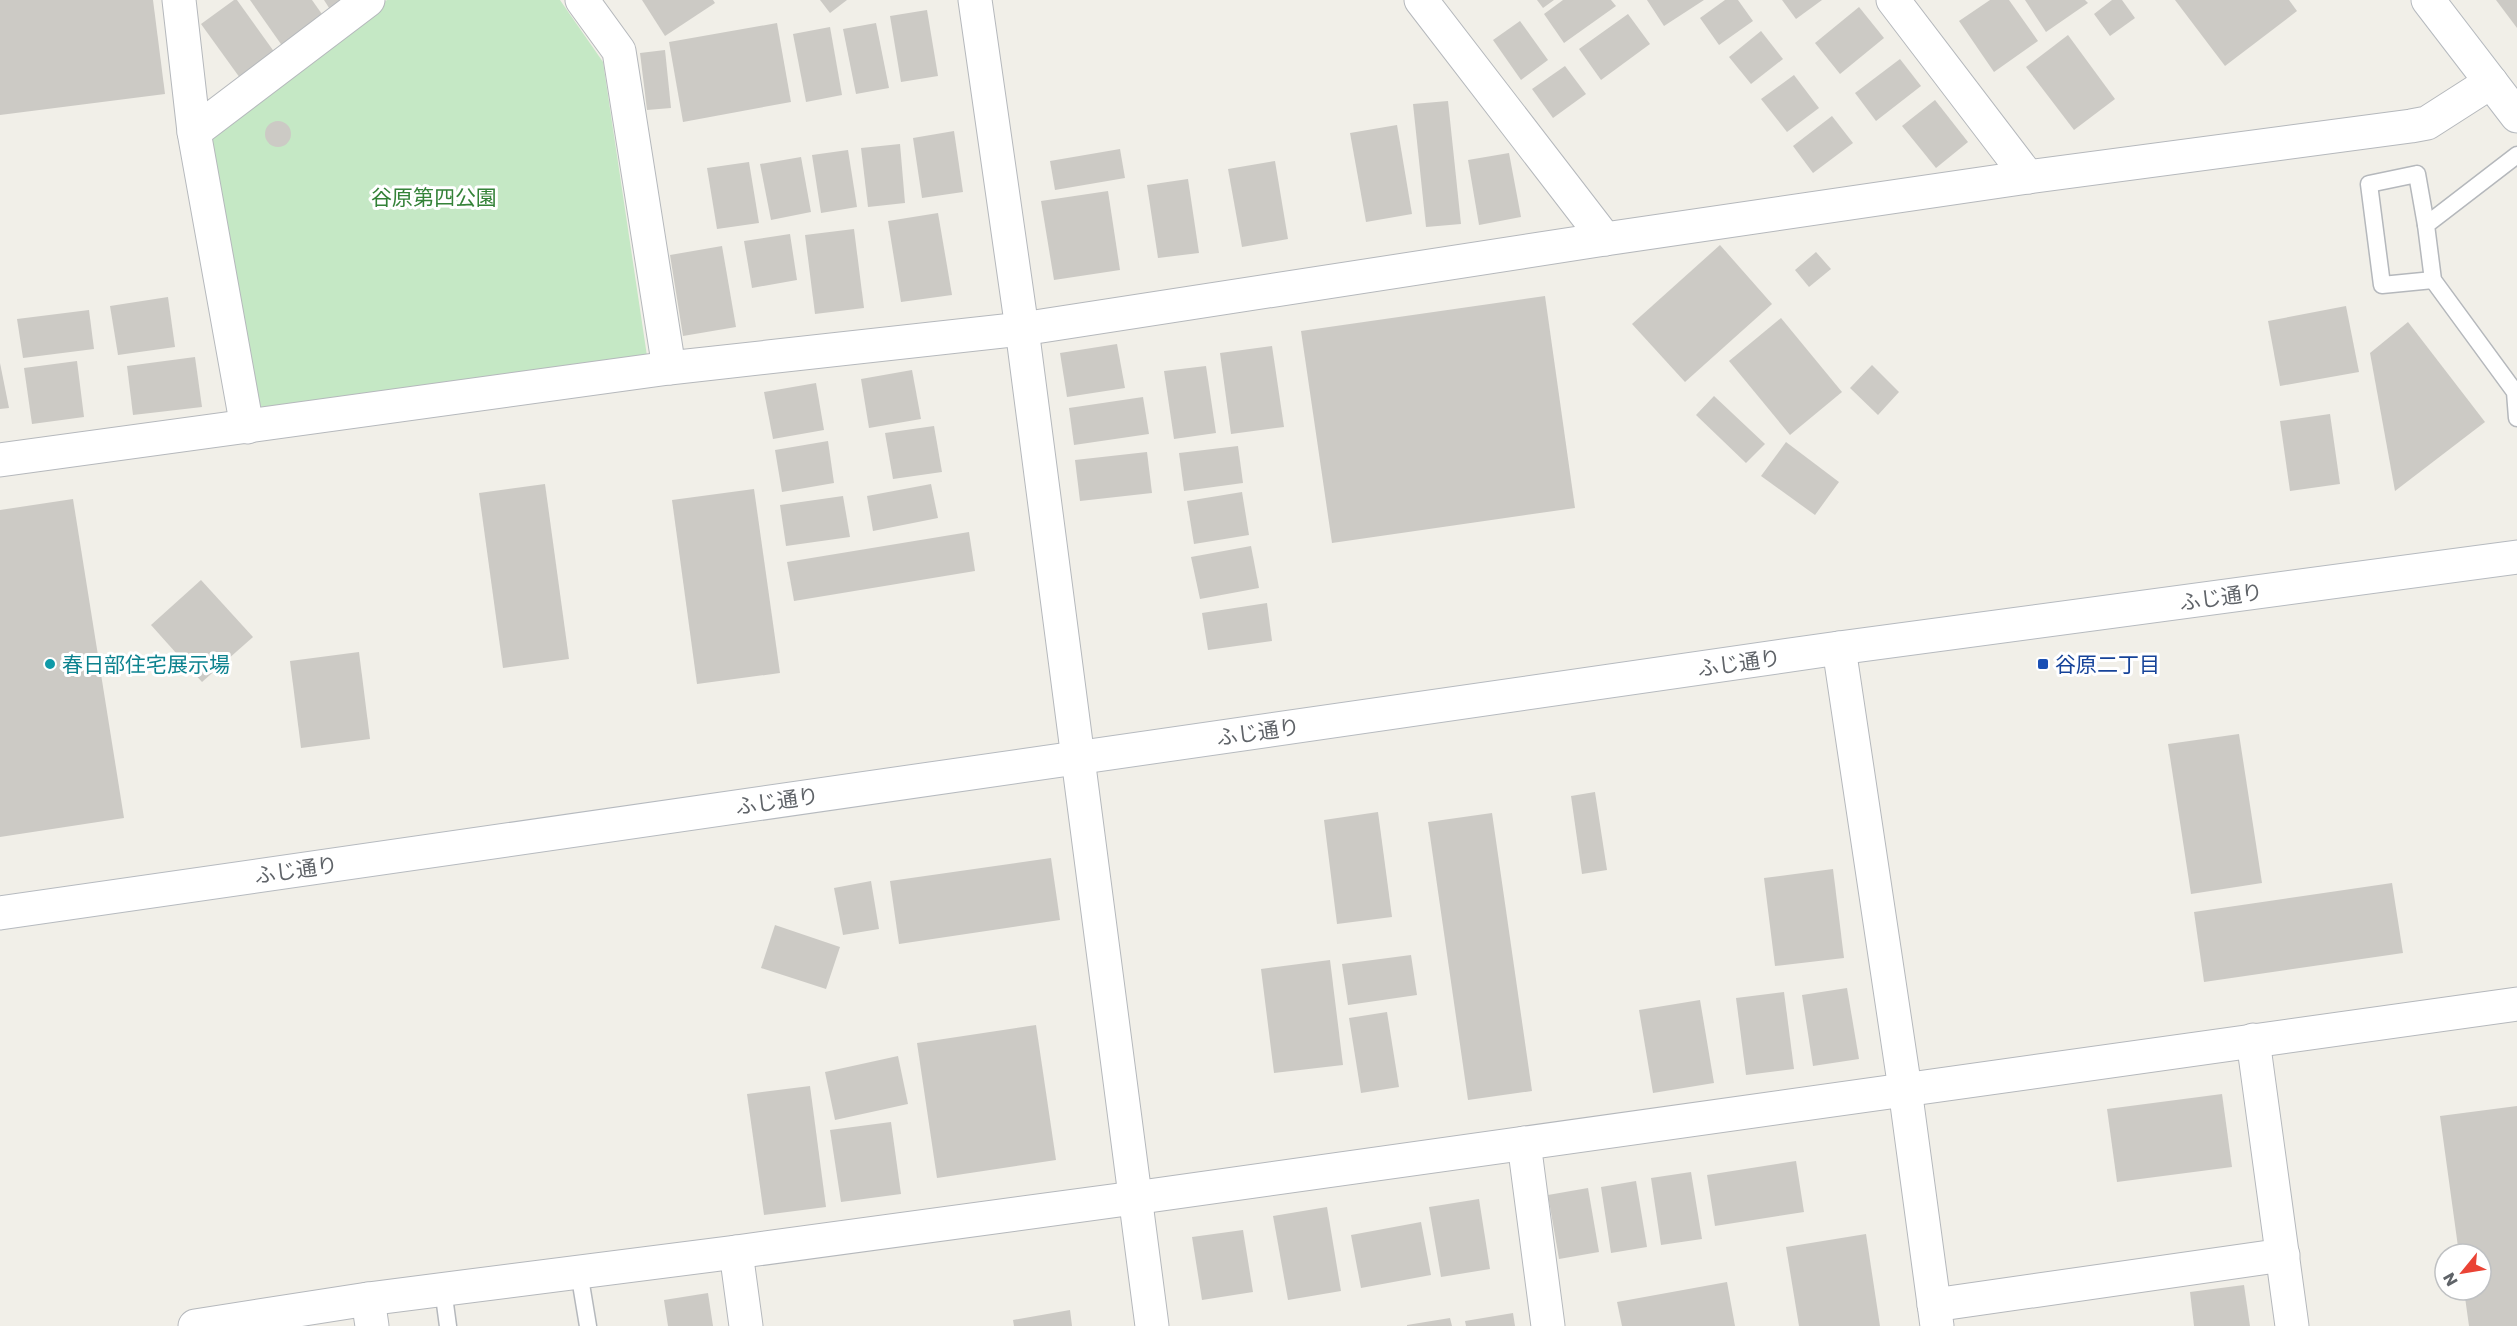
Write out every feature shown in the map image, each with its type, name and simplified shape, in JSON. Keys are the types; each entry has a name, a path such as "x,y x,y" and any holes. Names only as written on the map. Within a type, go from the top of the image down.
{"street":[{"path":"179,0 194,132 247,428"},
{"path":"194,132 368,0"},
{"path":"582,0 619,51 669,368"},
{"path":"975,0 1022,328 1152,1326"},
{"path":"1421,0 1605,239"},
{"path":"1893,0 2028,177"},
{"path":"2428,0 2517,116"},
{"path":"0,460 247,428 669,368 1022,328 2028,177 2411,126 2427,123 2491,82"},
{"name":"ふじ通り","path":"0,913 1839,648 2517,557"},
{"path":"1839,648 1905,1089 1935,1315 2283,1256"},
{"path":"195,1326 370,1312 443,1289 736,1252 2517,1004"},
{"path":"2253,1040 2292,1326"},
{"path":"1524,1143 1548,1326"},
{"path":"736,1252 746,1326"}],"lane":[{"path":"2426,225 2517,155"},
{"path":"2433,280 2382,285 2369,184 2417,174 2433,280 2516,391 2517,418"},
{"path":"579,1272 588,1326"},
{"path":"443,1289 448,1326"}],"green space":[{"name":"谷原第四公園","path":"387,0 560,0 603,62 647,356 261,408 208,138"}],"building":[{"path":"0,0 153,0 165,94 0,115"},
{"path":"237,0 275,53 240,78 201,24"},
{"path":"250,0 312,0 324,17 283,47"},
{"path":"324,0 347,0 331,11"},
{"path":"642,0 713,0 715,3 665,36"},
{"path":"820,0 847,0 830,13"},
{"path":"1537,0 1554,0 1543,8"},
{"path":"1563,0 1611,0 1616,6 1564,43 1544,14"},
{"path":"1647,0 1704,0 1664,26"},
{"path":"1725,0 1738,0 1753,21 1719,45 1700,18"},
{"path":"1782,0 1822,0 1796,19"},
{"path":"1990,0 2009,0 2038,41 1994,72 1959,21"},
{"path":"2025,0 2085,0 2088,3 2046,32"},
{"path":"2112,0 2122,0 2135,18 2110,36 2094,14"},
{"path":"2175,0 2289,0 2297,11 2225,66"},
{"path":"2496,0 2517,0 2517,28"},
{"path":"1859,7 1884,38 1840,74 1815,43"},
{"path":"927,10 938,76 901,82 890,16"},
{"path":"1628,14 1650,44 1601,80 1579,49"},
{"path":"1520,21 1548,60 1521,80 1493,40"},
{"path":"777,23 791,102 683,122 669,42"},
{"path":"876,23 889,88 856,94 843,29"},
{"path":"830,27 842,95 806,102 793,34"},
{"path":"1761,31 1783,59 1751,84 1729,57"},
{"path":"2068,35 2115,99 2074,130 2026,67"},
{"path":"665,50 671,108 647,110 640,53"},
{"path":"1900,59 1921,86 1876,121 1855,93"},
{"path":"1565,66 1586,94 1553,118 1532,89"},
{"path":"1794,75 1819,108 1787,132 1761,99"},
{"path":"1935,100 1968,142 1936,168 1902,126"},
{"path":"1448,101 1461,224 1426,227 1413,104"},
{"path":"1832,116 1853,143 1813,173 1793,146"},
{"path":"278,121 287,125 291,134 287,143 278,147 269,143 265,134 269,125"},
{"path":"1397,125 1412,214 1366,222 1350,133"},
{"path":"954,131 963,192 922,198 913,138"},
{"path":"900,144 905,203 868,207 861,148"},
{"path":"1120,149 1125,178 1055,190 1050,161"},
{"path":"848,150 857,207 821,213 812,155"},
{"path":"1509,153 1521,217 1479,225 1468,160"},
{"path":"801,157 811,212 771,220 760,164"},
{"path":"1275,161 1288,239 1242,247 1228,169"},
{"path":"749,162 759,223 717,229 707,168"},
{"path":"1188,179 1199,253 1158,258 1147,185"},
{"path":"1108,191 1120,270 1054,280 1041,201"},
{"path":"938,213 952,295 901,302 888,221"},
{"path":"854,229 864,308 815,314 805,235"},
{"path":"790,234 797,280 752,288 744,241"},
{"path":"1720,245 1772,304 1685,382 1632,324"},
{"path":"722,246 736,327 683,336 670,255"},
{"path":"1816,252 1831,269 1809,287 1795,270"},
{"path":"1545,296 1575,508 1332,543 1301,331"},
{"path":"168,297 175,347 118,355 110,306"},
{"path":"2346,306 2359,372 2280,386 2268,321"},
{"path":"89,310 94,349 23,358 17,319"},
{"path":"1781,318 1842,392 1790,435 1729,361"},
{"path":"2408,322 2485,422 2395,491 2370,353"},
{"path":"1117,344 1125,388 1067,397 1060,353"},
{"path":"1272,346 1284,427 1231,434 1220,353"},
{"path":"195,357 202,407 133,415 127,366"},
{"path":"77,361 84,417 32,424 24,368"},
{"path":"0,363 9,408 0,409"},
{"path":"1872,365 1899,392 1878,415 1850,388"},
{"path":"1206,366 1216,433 1174,439 1164,371"},
{"path":"912,370 921,419 869,428 861,379"},
{"path":"816,383 824,430 773,439 764,392"},
{"path":"1714,396 1765,444 1746,463 1696,415"},
{"path":"1143,397 1149,434 1074,445 1069,408"},
{"path":"2330,414 2340,484 2290,491 2280,421"},
{"path":"934,426 942,472 893,479 885,433"},
{"path":"828,441 834,483 782,492 775,450"},
{"path":"1786,442 1839,482 1815,515 1761,476"},
{"path":"1238,446 1243,483 1184,491 1179,453"},
{"path":"1147,452 1152,493 1080,501 1075,460"},
{"path":"545,484 569,659 503,668 479,493"},
{"path":"931,484 938,518 873,531 867,496"},
{"path":"754,489 780,673 697,684 672,500"},
{"path":"1242,492 1249,535 1194,544 1187,501"},
{"path":"843,496 850,537 786,546 780,505"},
{"name":"春日部住宅展示場","path":"73,499 124,818 0,837 0,510"},
{"path":"969,532 975,571 794,601 787,562"},
{"path":"1251,546 1259,588 1200,599 1191,557"},
{"path":"201,580 253,637 202,682 151,625"},
{"path":"1267,603 1272,641 1208,650 1202,613"},
{"path":"359,652 370,739 301,748 290,661"},
{"path":"2239,734 2262,883 2191,894 2168,744"},
{"path":"1595,792 1607,870 1582,874 1571,796"},
{"path":"1378,812 1392,917 1337,924 1324,820"},
{"path":"1492,813 1532,1091 1468,1100 1428,822"},
{"path":"1051,858 1060,920 899,944 890,881"},
{"path":"1833,869 1844,958 1775,966 1764,878"},
{"path":"871,881 879,929 843,935 834,888"},
{"path":"2392,883 2403,953 2204,982 2194,912"},
{"path":"775,925 840,947 826,989 761,968"},
{"path":"1411,955 1417,995 1348,1005 1342,964"},
{"path":"1330,960 1343,1065 1274,1073 1261,969"},
{"path":"1847,988 1859,1059 1813,1066 1802,995"},
{"path":"1784,992 1794,1069 1746,1075 1736,998"},
{"path":"1700,1000 1714,1083 1653,1093 1639,1010"},
{"path":"1387,1012 1399,1087 1361,1093 1349,1018"},
{"path":"1036,1025 1056,1160 937,1178 917,1043"},
{"path":"898,1056 908,1104 835,1120 825,1072"},
{"path":"810,1086 826,1207 764,1215 747,1094"},
{"path":"2222,1094 2232,1167 2117,1182 2107,1109"},
{"path":"2517,1106 2517,1326 2469,1326 2466,1302 2493,1302 2493,1242 2457,1242 2440,1116"},
{"path":"891,1122 901,1194 841,1202 830,1130"},
{"path":"1796,1161 1804,1212 1715,1226 1707,1175"},
{"path":"1691,1172 1702,1239 1661,1245 1651,1178"},
{"path":"1636,1181 1647,1247 1611,1253 1601,1187"},
{"path":"1588,1188 1599,1252 1559,1259 1548,1195"},
{"path":"1479,1199 1490,1269 1441,1277 1429,1207"},
{"path":"1327,1207 1341,1291 1288,1300 1273,1216"},
{"path":"1421,1222 1431,1275 1361,1288 1351,1235"},
{"path":"1243,1230 1253,1292 1202,1300 1192,1237"},
{"path":"1866,1234 1880,1326 1799,1326 1786,1247"},
{"path":"1727,1282 1735,1326 1622,1326 1617,1302"},
{"path":"2244,1285 2250,1326 2194,1326 2190,1292"},
{"path":"708,1293 713,1326 668,1326 664,1300"},
{"path":"1070,1310 1072,1326 1014,1326 1013,1320"},
{"path":"1513,1313 1515,1326 1466,1326 1465,1321"},
{"path":"1450,1318 1452,1326 1407,1326 1407,1325"}],"place":[{"name":"春日部住宅展示場","path":"50,664"},
{"name":"谷原二丁目","path":"2043,664"}]}
